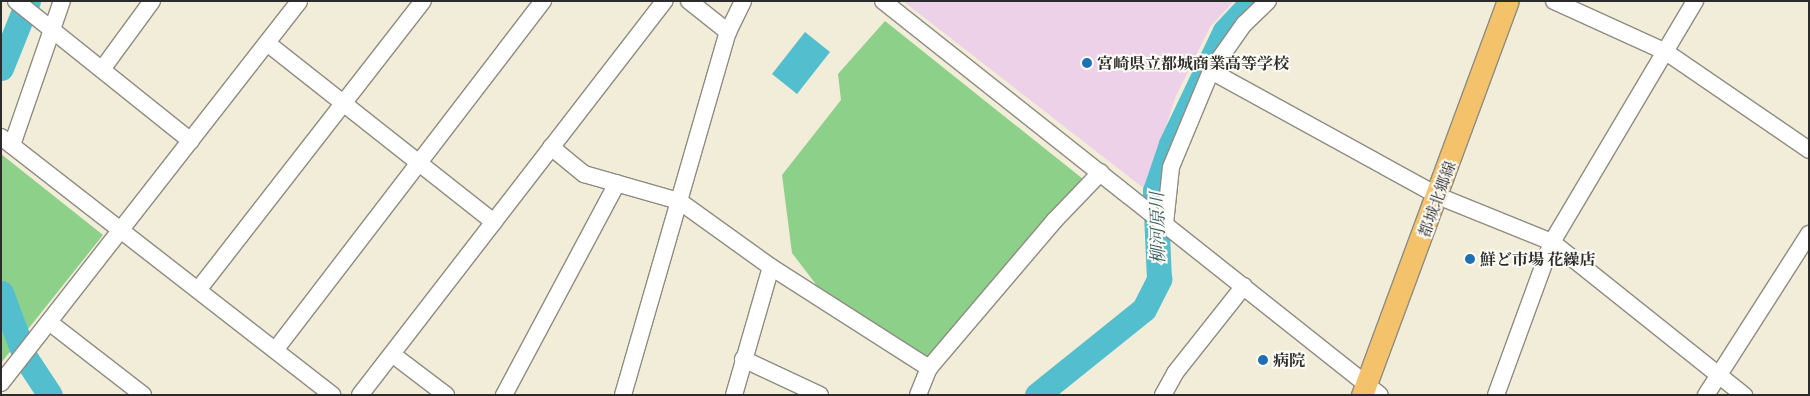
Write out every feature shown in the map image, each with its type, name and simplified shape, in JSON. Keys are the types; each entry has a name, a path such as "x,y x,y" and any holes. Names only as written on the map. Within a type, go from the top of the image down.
{"main road":[{"name":"都城北郷線","path":"1370,391 1508,1"}],"street":[{"path":"16,1 103,68 191,141"},
{"path":"62,1 6,141 122,233 276,349 332,395"},
{"path":"103,68 152,1"},
{"path":"4,380 122,233 299,1"},
{"path":"198,290 423,1"},
{"path":"276,349 543,1"},
{"path":"360,395 664,1"},
{"path":"689,1 728,32"},
{"path":"622,395 728,32 744,1"},
{"path":"883,1 1244,286 1370,391"},
{"path":"1165,224 1171,167 1211,71 1244,24 1268,1"},
{"path":"1554,1 1666,52 1809,150"},
{"path":"1496,395 1552,242 1695,1"},
{"path":"266,43 494,222"},
{"path":"1211,71 1438,196 1552,242 1744,395"},
{"path":"551,146 584,174 679,201 771,267 929,368"},
{"path":"918,395 929,368 1055,220 1101,172"},
{"path":"504,395 617,183"},
{"path":"1706,395 1809,234"},
{"path":"734,395 771,267"},
{"path":"1163,395 1175,373 1244,286"},
{"path":"49,322 143,395"},
{"path":"392,354 446,395"},
{"path":"743,359 820,395"}],"shaded area":[{"name":"宮崎県立都城商業高等学校","path":"903,1 1234,1 1210,27 1175,98 1146,190"}],"green space":[{"path":"885,21 1083,179 928,358 818,287 792,253 782,175 841,100 838,74"},
{"path":"1,154 103,235 1,363"}],"water":[{"path":"805,32 830,52 797,94 772,74"}],"waterway":[{"path":"1,68 28,1"},
{"name":"柳河原川","path":"1037,395 1144,309 1159,279 1155,191 1171,144 1225,31 1253,1"},
{"path":"1,293 25,357 50,395"}],"place":[{"name":"宮崎県立都城商業高等学校","path":"1087,63"},
{"name":"鮮ど市場 花繰店","path":"1470,259"},
{"name":"病院","path":"1263,360"}]}
